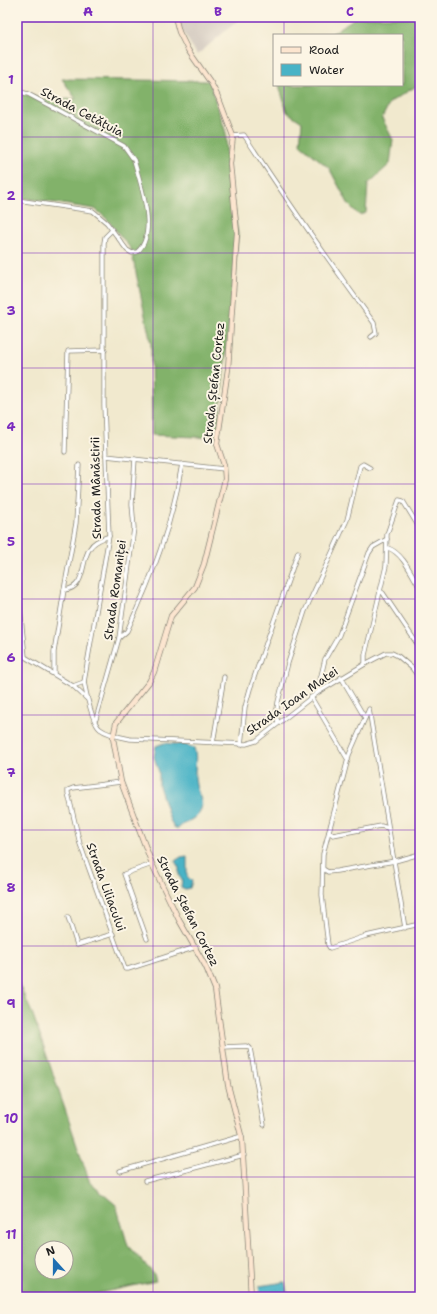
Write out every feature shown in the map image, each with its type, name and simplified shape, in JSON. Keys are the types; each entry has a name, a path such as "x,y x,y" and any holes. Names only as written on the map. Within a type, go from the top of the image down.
{"street":[{"path":"175,17 179,32 188,50 211,83 219,99 233,136 244,135 303,224 328,256 374,323 376,333 371,337"},
{"name":"Strada Cetățuia","path":"17,90 28,94 118,142 131,153 146,212 147,234 145,242 137,252 132,253 127,250 102,218 93,211 17,200"},
{"name":"Strada Ștefan Cortez","path":"233,136 230,164 237,233 228,369 217,444 224,468 223,490 200,576 195,587 171,616 154,672 149,682 116,723 113,735 121,782 152,864 179,920 196,947 212,978 215,989 228,1086 242,1136 250,1297"},
{"name":"Strada Mânăstirii","path":"112,230 105,237 104,243 104,405 108,536 84,682 88,700 100,729 113,735"},
{"path":"66,452 68,351 105,350"},
{"path":"106,456 224,468"},
{"name":"Strada Romaniței","path":"96,720 119,638 134,528 132,504 135,459"},
{"path":"119,638 127,631 160,554 177,494 182,464"},
{"path":"278,722 276,716 278,702 288,663 306,611 347,520 360,466 363,464 370,468"},
{"path":"54,674 54,652 76,523 79,466"},
{"path":"365,664 365,655 380,591 388,548 387,539 397,502 401,500 420,529"},
{"path":"64,590 72,589 78,584 92,544 108,536"},
{"path":"317,693 325,659 339,635 369,554 374,547 387,539"},
{"path":"388,548 394,550 400,555 420,588"},
{"path":"241,744 250,689 298,552"},
{"path":"17,587 25,658 73,686 88,700"},
{"path":"380,591 384,593 420,648"},
{"path":"17,636 22,635"},
{"name":"Strada Ioan Matei","path":"113,735 145,740 241,744 256,741 311,697 341,677 386,653 392,653 403,660 420,679"},
{"path":"213,743 224,677"},
{"path":"341,677 365,718"},
{"path":"73,686 84,682"},
{"path":"311,697 348,760"},
{"path":"405,928 369,709 348,760 323,854 323,913 328,945 330,948 366,936 405,928 420,924"},
{"name":"Strada Liliacului","path":"121,782 73,788 68,790 68,793 80,844 125,969 196,947"},
{"path":"329,832 333,835 381,826 388,828"},
{"path":"323,869 328,872 395,861 420,854"},
{"path":"147,939 124,874 152,864"},
{"path":"68,917 77,946 113,934"},
{"path":"223,1047 246,1046 250,1048 264,1125"},
{"path":"120,1171 242,1136"},
{"path":"145,1181 244,1155"}],"shaded area":[{"path":"178,17 242,17 197,55 181,28"}],"green space":[{"path":"356,17 420,17 420,84 390,102 382,118 393,140 390,164 368,184 366,213 359,215 349,205 329,168 300,144 302,122 287,112 279,86 403,86 403,34 331,34"},
{"path":"62,79 209,81 226,133 227,175 238,234 217,438 152,435 151,344 131,249 106,218 95,209 17,197 17,93 33,96 42,100 76,99"},
{"path":"17,980 33,1015 90,1183 116,1205 128,1246 154,1274 156,1281 81,1297 17,1297"}],"water":[{"path":"164,743 186,745 194,748 195,753 195,780 202,806 196,816 178,829 174,827 170,820 159,786 159,772 154,757 156,746"},
{"path":"187,856 187,876 192,881 190,888 185,889 181,887 182,880 179,876 179,868 175,861 181,857"},
{"path":"285,1282 288,1297 260,1297 259,1286"}]}
